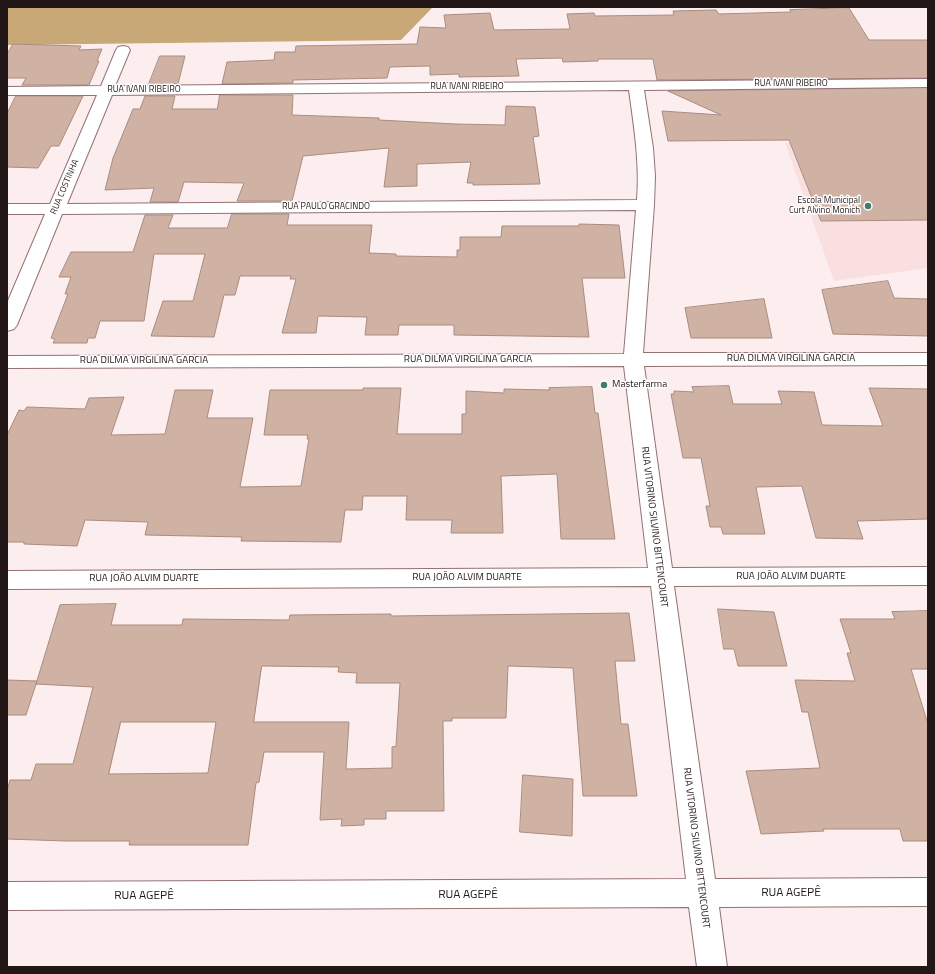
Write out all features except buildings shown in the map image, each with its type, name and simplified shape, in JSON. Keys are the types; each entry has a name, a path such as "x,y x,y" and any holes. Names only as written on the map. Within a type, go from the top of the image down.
{"street":[{"name":"RUA COSTINHA","path":"7,325 123,50"},
{"name":"RUA IVANI RIBEIRO","path":"7,91 928,83"},
{"name":"RUA VITORINO SILVINO BITTENCOURT","path":"636,86 645,148 647,176 646,205 633,360 712,967"},
{"name":"RUA PAULO GRACINDO","path":"7,209 646,205"},
{"name":"RUA DILMA VIRGILINA GARCIA","path":"7,362 928,359"},
{"name":"RUA JOÃO ALVIM DUARTE","path":"7,580 928,576"},
{"name":"RUA AGEPÊ","path":"7,896 928,892"}],"shaded area":[{"path":"7,7 433,7 401,40 7,45"},
{"name":"Escola Municipal Curt Alvino Monich","path":"785,143 928,143 928,268 834,281"}],"place":[{"name":"Escola Municipal Curt Alvino Monich","path":"868,206"},
{"name":"Masterfarma","path":"604,385"}]}
